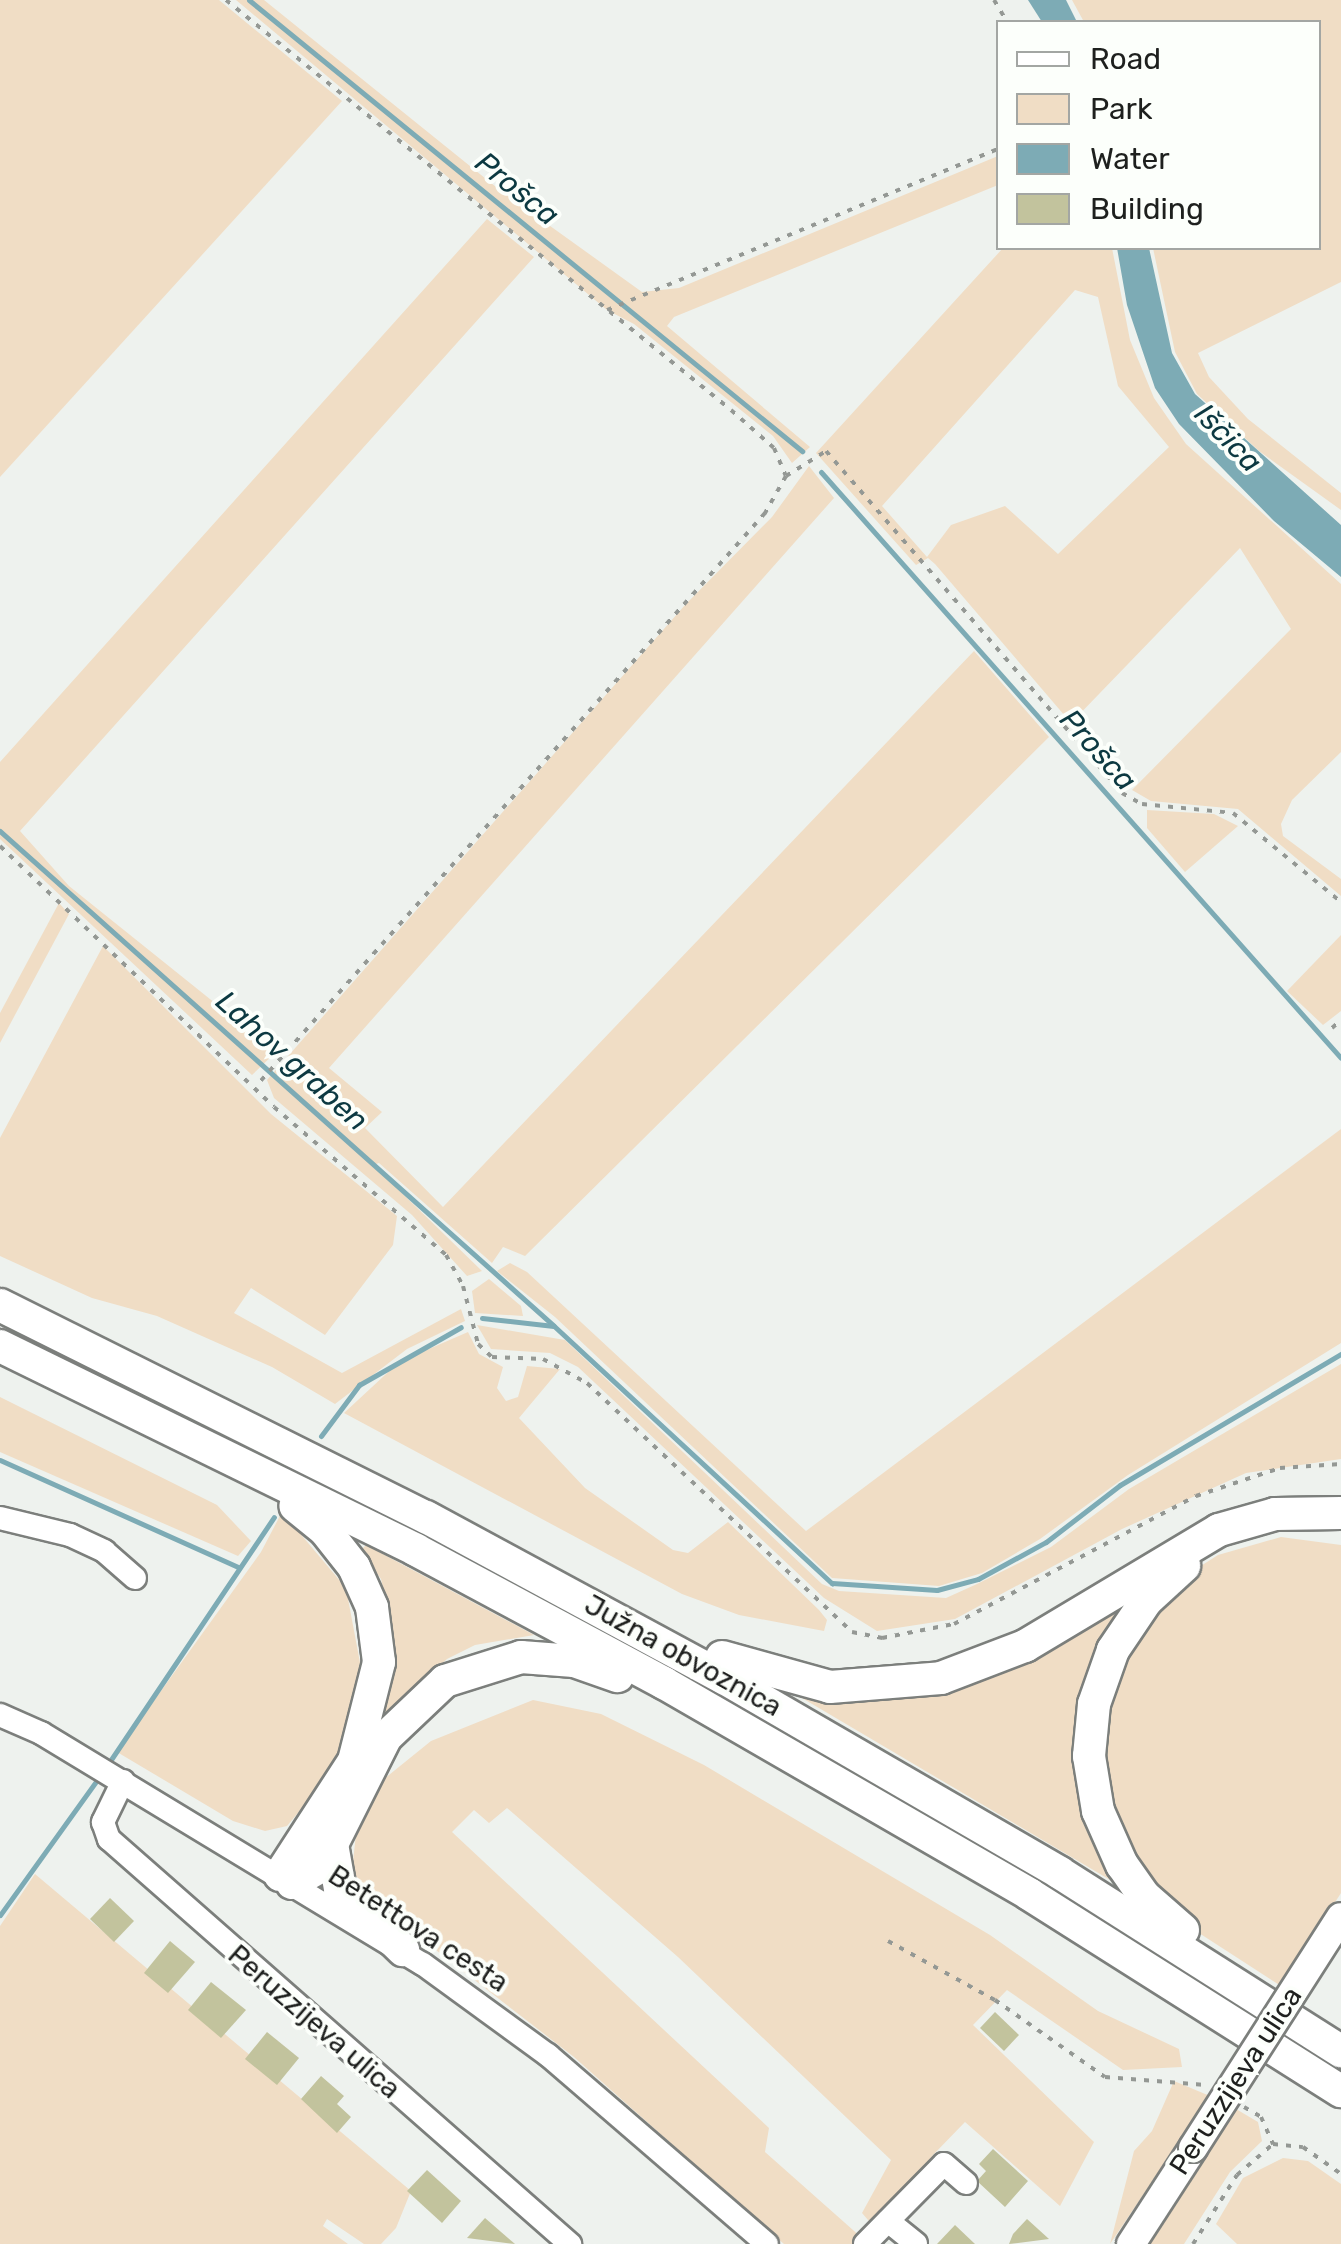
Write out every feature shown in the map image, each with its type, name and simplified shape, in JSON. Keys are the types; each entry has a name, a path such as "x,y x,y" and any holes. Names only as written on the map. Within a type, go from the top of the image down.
{"highway":[{"name":"Južna obvoznica","path":"0,1304 597,1608 977,1824 1341,2051"},
{"name":"Južna obvoznica","path":"0,1346 416,1550 746,1729 1029,1894 1341,2091"},
{"path":"0,1359 300,1510 336,1542 362,1580 380,1662 365,1731 340,1790 286,1879"},
{"path":"597,1608 644,1616 760,1672 830,1687 912,1684 970,1670 1024,1646 1218,1530 1275,1514 1341,1513"},
{"path":"1224,1976 1216,1952 1144,1896 1112,1846 1090,1775 1094,1704 1132,1617 1190,1561 1264,1532 1341,1528"},
{"path":"286,1879 314,1874 366,1770 406,1713 445,1682 488,1663 538,1656 591,1665 679,1710 746,1729"},
{"path":"332,1844 340,1889 402,1950"}],"main road":[{"name":"Peruzzijeva ulica","path":"1131,2244 1341,1917"}],"street":[{"path":"0,1518 70,1535 104,1550 134,1578"},
{"name":"Betettova cesta","path":"0,1715 110,1774 402,1950 548,2055 767,2244"},
{"name":"Peruzzijeva ulica","path":"110,1774 103,1822 109,1840 570,2244"},
{"path":"865,2244 944,2164 966,2183"},
{"path":"888,2220 916,2244"}],"path":[{"path":"226,0 774,448 786,476"},
{"path":"607,310 996,150"},
{"path":"256,1086 765,513 786,476 826,451 1122,793 1142,804 1233,813 1341,902"},
{"path":"0,846 256,1086 446,1255 463,1286 478,1344 492,1357 543,1359 588,1383 852,1632 882,1638 954,1624 1196,1496 1280,1468 1341,1464"},
{"path":"1332,1028 1341,1020"},
{"path":"888,1941 995,2000 1105,2077 1132,2083 1193,2080 1215,2090"},
{"path":"1228,2098 1261,2117 1274,2144"},
{"path":"1193,2244 1237,2175 1274,2144 1302,2147 1341,2174"}],"green space":[{"path":"0,0 219,0 342,101 0,477"},
{"path":"236,0 264,0 496,187 642,292 679,288 996,157 996,186 674,317 667,326 810,447 792,463 773,436 634,324 607,310"},
{"path":"1072,0 1341,0 1341,282 1198,353 1209,377 1248,419 1341,493 1341,510 1259,451 1197,394 1175,352 1153,250 1321,250 1321,20 1083,20"},
{"path":"487,219 534,257 20,831 69,886 276,1052 252,1075 0,839 0,762"},
{"path":"1001,250 1112,250 1130,340 1154,398 1186,444 1341,584 1341,752 1292,800 1281,824 1283,836 1341,879 1341,896 1238,809 1151,801 1132,790 1291,629 1240,548 1071,723 935,564 928,558 916,565 816,453","holes":["1075,290 1098,297 1118,386 1169,447 1058,554 1005,506 951,525 927,557 882,506"]},
{"path":"809,466 834,498 329,1068 382,1112 365,1128 443,1207 974,651 1049,737 525,1256 503,1247 492,1263 379,1163 373,1165 482,1271 467,1276 412,1215 274,1098 267,1080 685,605 772,517"},
{"path":"1147,810 1214,814 1238,826 1185,872 1147,828"},
{"path":"59,903 69,914 0,1043 0,1013"},
{"path":"1341,935 1341,1011 1323,1025 1287,991"},
{"path":"103,946 271,1114 397,1216 393,1245 325,1335 251,1288 234,1313 342,1373 461,1309 465,1321 407,1349 335,1404 272,1367 157,1316 92,1298 0,1256 0,1138"},
{"path":"1341,1129 1341,1343 1128,1475 1040,1539 982,1573 939,1586 832,1578 555,1317 497,1271 510,1263 527,1272 806,1531"},
{"path":"489,1279 521,1306 523,1316 475,1313 472,1291"},
{"path":"477,1325 565,1340 822,1584 839,1591 946,1598 977,1584 1051,1547 1129,1489 1341,1364 1341,1459 1246,1473 1122,1529 955,1619 877,1631 824,1598 578,1367 550,1353 491,1349"},
{"path":"468,1332 479,1354 503,1367 497,1388 506,1401 518,1397 527,1366 560,1369 519,1418 585,1488 673,1550 688,1553 728,1522 819,1610 827,1620 824,1631 739,1615 682,1594 344,1413 399,1362"},
{"path":"0,1397 217,1505 251,1541 238,1556 0,1452"},
{"path":"282,1512 346,1588 361,1668 334,1770 287,1826 265,1831 233,1821 117,1752 261,1552"},
{"path":"1281,1537 1341,1545 1341,1893 1281,1986 1199,1933 1142,1878 1098,1774 1106,1687 1171,1585 1218,1555"},
{"path":"366,1545 534,1635 475,1645 447,1659 383,1716 394,1637 381,1579 361,1550"},
{"path":"1140,1583 1095,1674 1117,1884 802,1698 874,1696"},
{"path":"533,1700 601,1714 704,1765 990,1935 1098,2011 1179,2049 1182,2067 1123,2070 1007,1990 973,2025 1094,2142 1060,2206 965,2122 933,2155 920,2183 874,2227 862,2213 891,2160 678,1957 507,1808 489,1823 474,1810 452,1832 769,2128 765,2152 862,2238 856,2244 784,2244 574,2057 379,1906 352,1871 356,1834 384,1779 431,1741"},
{"path":"35,1874 411,2191 396,2228 381,2244 364,2244 327,2219 323,2226 348,2244 0,2244 0,1926"},
{"path":"1174,2081 1210,2096 1110,2244 1134,2151 1152,2131"},
{"path":"1236,2109 1258,2122 1262,2141 1230,2172 1184,2244 1150,2244"},
{"path":"1283,2158 1308,2161 1341,2184 1341,2244 1237,2244 1216,2224 1243,2178"}],"water":[{"path":"1028,0 1066,0 1076,20 1041,20"},
{"name":"Iščica","path":"1117,250 1149,250 1172,353 1195,394 1341,525 1341,577 1274,521 1179,424 1155,388 1127,305"}],"building":[{"path":"110,1898 134,1921 114,1942 90,1919"},
{"path":"170,1941 195,1962 168,1993 144,1973"},
{"path":"211,1982 246,2010 221,2038 188,2010"},
{"path":"995,2012 1019,2035 1004,2051 980,2028"},
{"path":"267,2032 299,2058 277,2085 245,2059"},
{"path":"321,2076 344,2096 337,2104 351,2117 337,2133 301,2099"},
{"path":"993,2149 1028,2181 1005,2207 977,2181 986,2171 979,2164"},
{"path":"427,2170 461,2201 442,2223 407,2191"},
{"path":"485,2218 515,2244 467,2238"},
{"path":"1027,2219 1049,2239 1009,2244 1013,2234"},
{"path":"955,2225 975,2244 937,2244"}],"waterway":[{"name":"Prošca","path":"249,0 802,451"},
{"name":"Prošca","path":"821,472 1341,1058"},
{"name":"Lahov graben","path":"0,831 553,1325"},
{"path":"482,1318 554,1326 832,1583 937,1590 978,1579 1046,1542 1120,1485 1341,1354"},
{"path":"321,1436 359,1385 461,1327"},
{"path":"0,1460 238,1567"},
{"path":"106,1767 274,1517"},
{"path":"0,1915 100,1776"}]}
